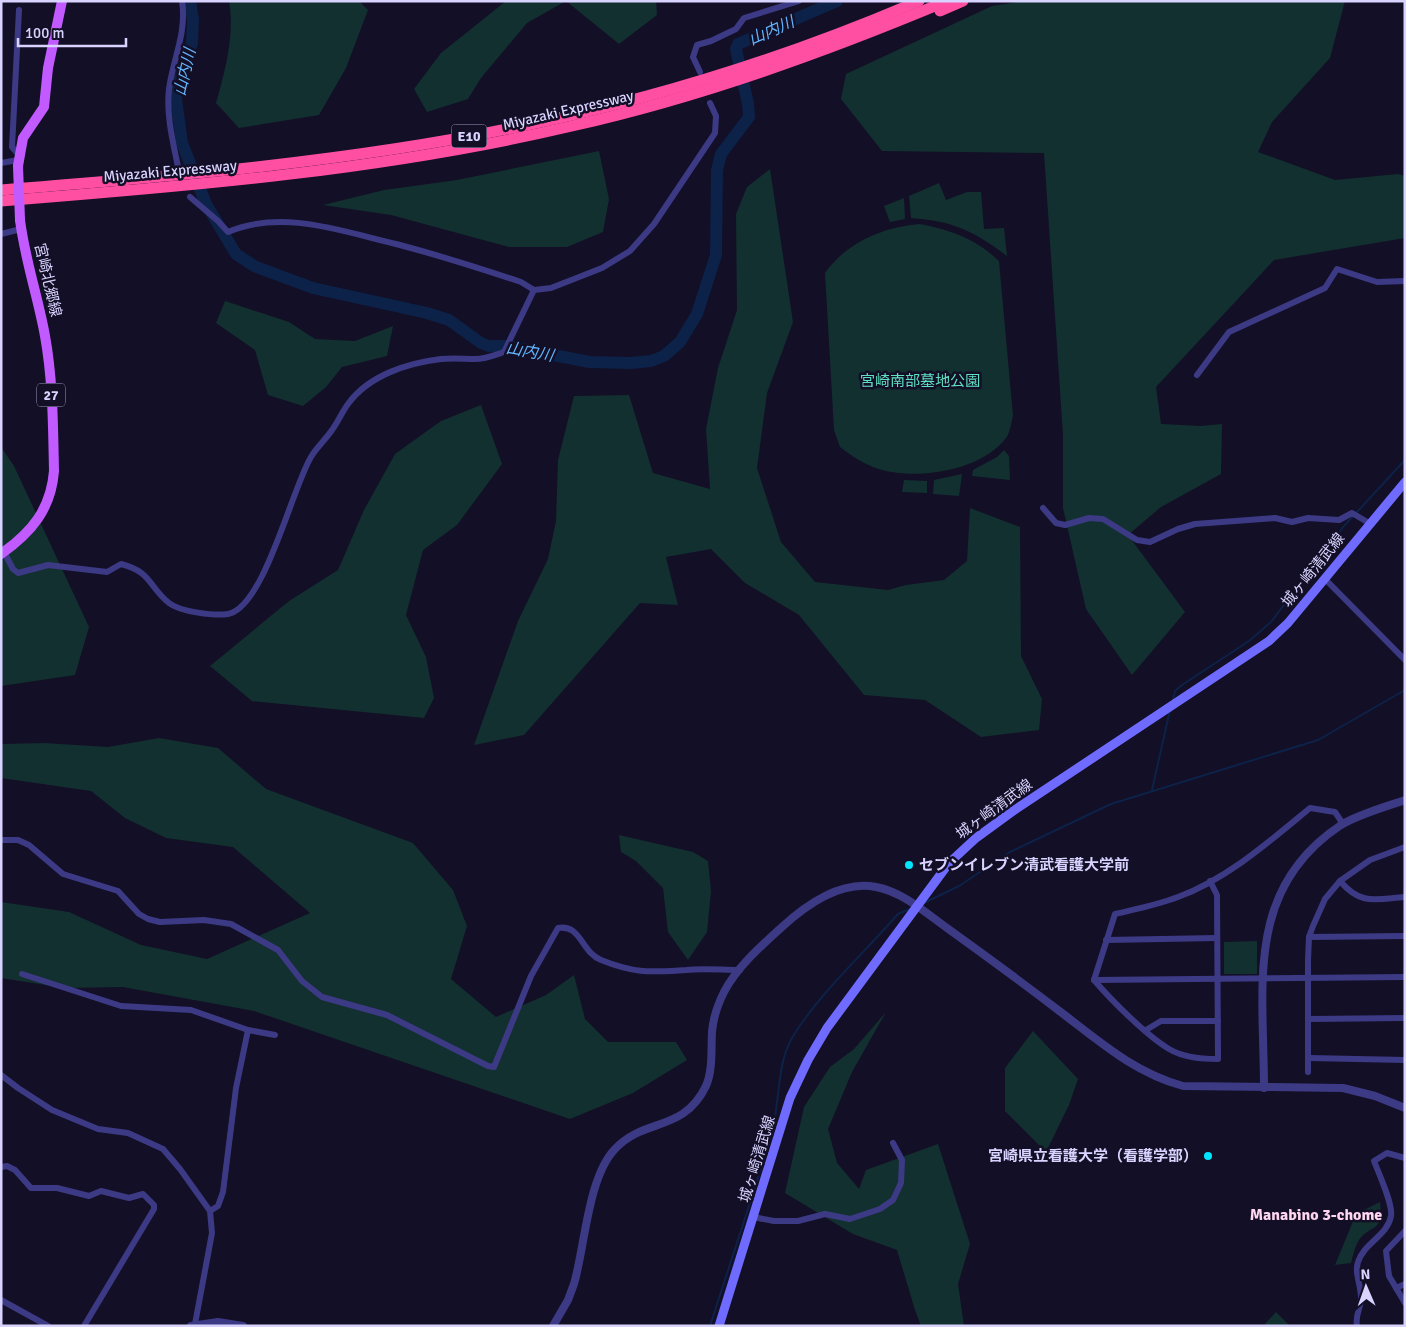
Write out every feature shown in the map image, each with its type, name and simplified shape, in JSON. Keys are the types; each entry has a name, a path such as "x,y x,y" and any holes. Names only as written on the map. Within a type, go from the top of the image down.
{"highway":[{"name":"Miyazaki Expressway","path":"1,190 84,184 333,157 523,126 619,103 757,63 919,1"},
{"name":"Miyazaki Expressway","path":"1,201 230,181 342,167 454,150 572,126 685,96 772,68 882,28 946,1"},
{"path":"882,28 935,13 964,1"},
{"path":"1,184 60,181 84,184"}],"main road":[{"name":"宮崎北郷線","path":"3,553 37,523 47,505 54,471 50,367 21,225 18,160 23,138 44,108 48,68 62,1"},
{"name":"城ヶ崎清武線","path":"719,1326 790,1098 808,1060 827,1028 957,853 1122,737 1269,640 1288,623 1369,523 1405,482"}],"street":[{"path":"178,167 170,123 169,92 183,31 182,1"},
{"path":"700,72 694,57 697,44 711,41 736,29 744,18 799,1"},
{"path":"1,164 18,160 12,147 19,10"},
{"path":"190,197 228,232 247,224 322,224 438,255 521,282 534,290 551,288 602,268 630,251 654,224 715,133 716,116 710,103"},
{"path":"1,234 21,225"},
{"path":"1197,374 1229,332 1325,288 1337,269 1377,282 1405,281"},
{"path":"3,553 13,569 18,573 48,565 107,572 121,564 144,573 170,604 218,615 237,610 249,598 270,560 279,541 295,490 310,458 358,393 380,377 412,365 447,358 485,358 504,352 534,290"},
{"path":"1044,508 1056,523 1065,525 1089,518 1103,519 1137,540 1150,542 1178,529 1195,524 1275,518 1292,522 1308,518 1339,520 1352,513 1369,523"},
{"path":"1324,578 1405,660"},
{"path":"1264,1088 1265,939 1279,893 1290,874 1314,846 1343,824 1405,800"},
{"path":"1094,980 1115,914 1177,898 1210,881 1262,847 1310,808 1335,812 1343,824"},
{"path":"1,840 18,840 29,844 63,874 118,891 139,914 148,919 160,922 204,920 231,924 252,938 276,948 302,981 322,997 387,1014 488,1066 494,1067 531,976 558,928 565,927 573,930 589,954 632,970 652,973 687,969 740,970"},
{"path":"1308,1072 1310,938 1324,899 1340,881 1370,860 1405,847"},
{"path":"1094,980 1146,1030 1169,1049 1198,1059 1218,1059 1217,895 1210,881"},
{"path":"1340,881 1347,889 1361,899 1405,897"},
{"path":"553,1326 568,1300 574,1284 600,1170 613,1151 622,1143 645,1129 676,1120 690,1110 697,1102 707,1085 710,1073 712,1030 718,1005 724,991 740,970 794,916 830,894 859,887 875,887 918,903 1121,1058 1158,1079 1183,1086 1343,1088 1374,1096 1405,1108"},
{"path":"1310,938 1405,936"},
{"path":"1106,940 1217,938"},
{"path":"22,974 121,1006 191,1010 248,1030 275,1035"},
{"path":"1094,980 1405,978"},
{"path":"1309,1019 1405,1018"},
{"path":"1146,1030 1161,1021 1218,1021"},
{"path":"210,1211 218,1206 223,1192 236,1088 248,1030"},
{"path":"1309,1058 1405,1060"},
{"path":"1,1075 52,1110 98,1129 128,1132 163,1149 210,1211 212,1233 193,1325 218,1322 243,1326"},
{"path":"753,1217 774,1222 798,1221 825,1214 850,1219 880,1208 897,1194 902,1183 902,1160 893,1143"},
{"path":"1358,1326 1356,1320 1361,1299 1357,1264 1362,1251 1387,1227 1392,1215 1374,1161 1387,1153 1405,1158"},
{"path":"1,1167 7,1166 15,1170 31,1188 56,1188 89,1196 101,1191 129,1198 143,1194 154,1205 154,1208 84,1326"},
{"path":"1405,1231 1386,1251 1389,1276 1405,1303"},
{"path":"1396,1288 1405,1284"},
{"path":"1,1300 48,1326"}],"green space":[{"path":"229,1 359,1 368,10 346,68 319,115 239,128 216,103 226,66 230,40 231,14"},
{"path":"506,1 566,1 527,23 481,78 468,99 427,112 414,89 441,53"},
{"path":"566,1 656,1 657,15 619,44"},
{"path":"1024,1 1345,1 1330,58 1272,122 1258,152 1335,180 1398,174 1405,176 1405,238 1274,260 1156,387 1161,424 1201,426 1222,424 1221,474 1161,507 1128,535 1185,612 1132,675 1086,609 1063,508 1063,435 1044,153 882,151 841,99 846,74 992,6"},
{"path":"599,151 609,199 603,232 567,247 509,247 391,215 323,205 384,190 457,180"},
{"path":"770,169 793,322 767,393 757,468 781,542 815,582 888,590 906,585 944,580 967,561 970,508 1020,527 1021,656 1042,699 1039,730 981,737 925,700 864,695 799,615 745,583 711,549 666,557 678,605 640,603 524,735 474,745 518,621 548,559 556,521 558,460 574,396 629,395 653,473 710,489 706,429 718,368 737,310 736,214 747,187"},
{"path":"939,183 946,200 967,192 981,192 984,229 1004,228 1007,256 984,240 962,229 926,219 911,218 909,196"},
{"path":"904,198 905,219 890,222 884,206"},
{"name":"宮崎南部墓地公園","path":"920,224 962,236 990,253 999,261 1013,416 1006,438 995,450 980,459 944,471 906,474 873,467 840,447 834,430 825,273 844,253 866,238 892,229"},
{"path":"225,301 289,322 315,339 355,341 393,326 387,356 342,367 326,387 303,406 268,395 255,350 216,323"},
{"path":"481,405 502,464 457,525 423,550 406,615 426,657 434,698 424,718 252,701 210,666 289,601 338,570 364,510 395,454 441,421"},
{"path":"1,447 14,466 89,627 75,675 1,686"},
{"path":"1004,450 1009,456 1010,480 972,476 973,470 997,457"},
{"path":"962,474 959,496 933,494 934,480"},
{"path":"904,480 927,481 927,493 902,492"},
{"path":"159,738 218,748 266,789 413,843 453,890 467,926 451,979 496,1017 546,995 574,975 585,1019 608,1042 676,1042 687,1060 633,1093 570,1119 254,1011 123,987 65,988 1,978 1,902 69,912 141,945 207,959 310,913 233,847 166,838 125,818 91,791 1,778 1,744 44,743 108,747"},
{"path":"619,835 693,852 708,861 711,891 707,932 688,960 668,932 663,888 636,861 621,852"},
{"path":"1257,941 1257,974 1224,974 1224,942"},
{"path":"886,1012 852,1072 828,1129 837,1163 859,1189 866,1170 938,1144 970,1244 958,1284 964,1326 921,1326 897,1250 853,1234 785,1193 804,1107 830,1067 854,1049"},
{"path":"1033,1031 1078,1079 1069,1105 1046,1152 1005,1111 1005,1068"},
{"path":"1380,1202 1381,1212 1378,1224 1359,1240 1351,1263 1335,1265 1356,1214"},
{"path":"1276,1312 1290,1326 1263,1326"}],"waterway":[{"name":"山内川","path":"190,1 193,20 192,43 178,85 176,99 182,143 206,204 236,254 254,266 313,288 427,313 449,320 481,343 489,346 506,346 590,362 631,363 651,361 664,356 680,342 697,314 716,255 717,170 721,154 749,117 736,49 738,44 837,1"},
{"path":"1173,700 1175,691 1182,685 1249,641 1271,622 1344,526 1405,460"},
{"path":"924,903 959,886 1010,852 1111,804 1318,740 1405,690"},
{"path":"1152,790 1170,710"},
{"path":"710,1326 773,1127 781,1070 787,1048 802,1022 842,974 898,914 910,909"}],"place":[{"name":"セブンイレブン清武看護大学前","path":"909,865"},
{"name":"宮崎県立看護大学（看護学部）","path":"1208,1156"}],"district":[{"name":"Manabino 3-chome","path":"1316,1214"}]}
